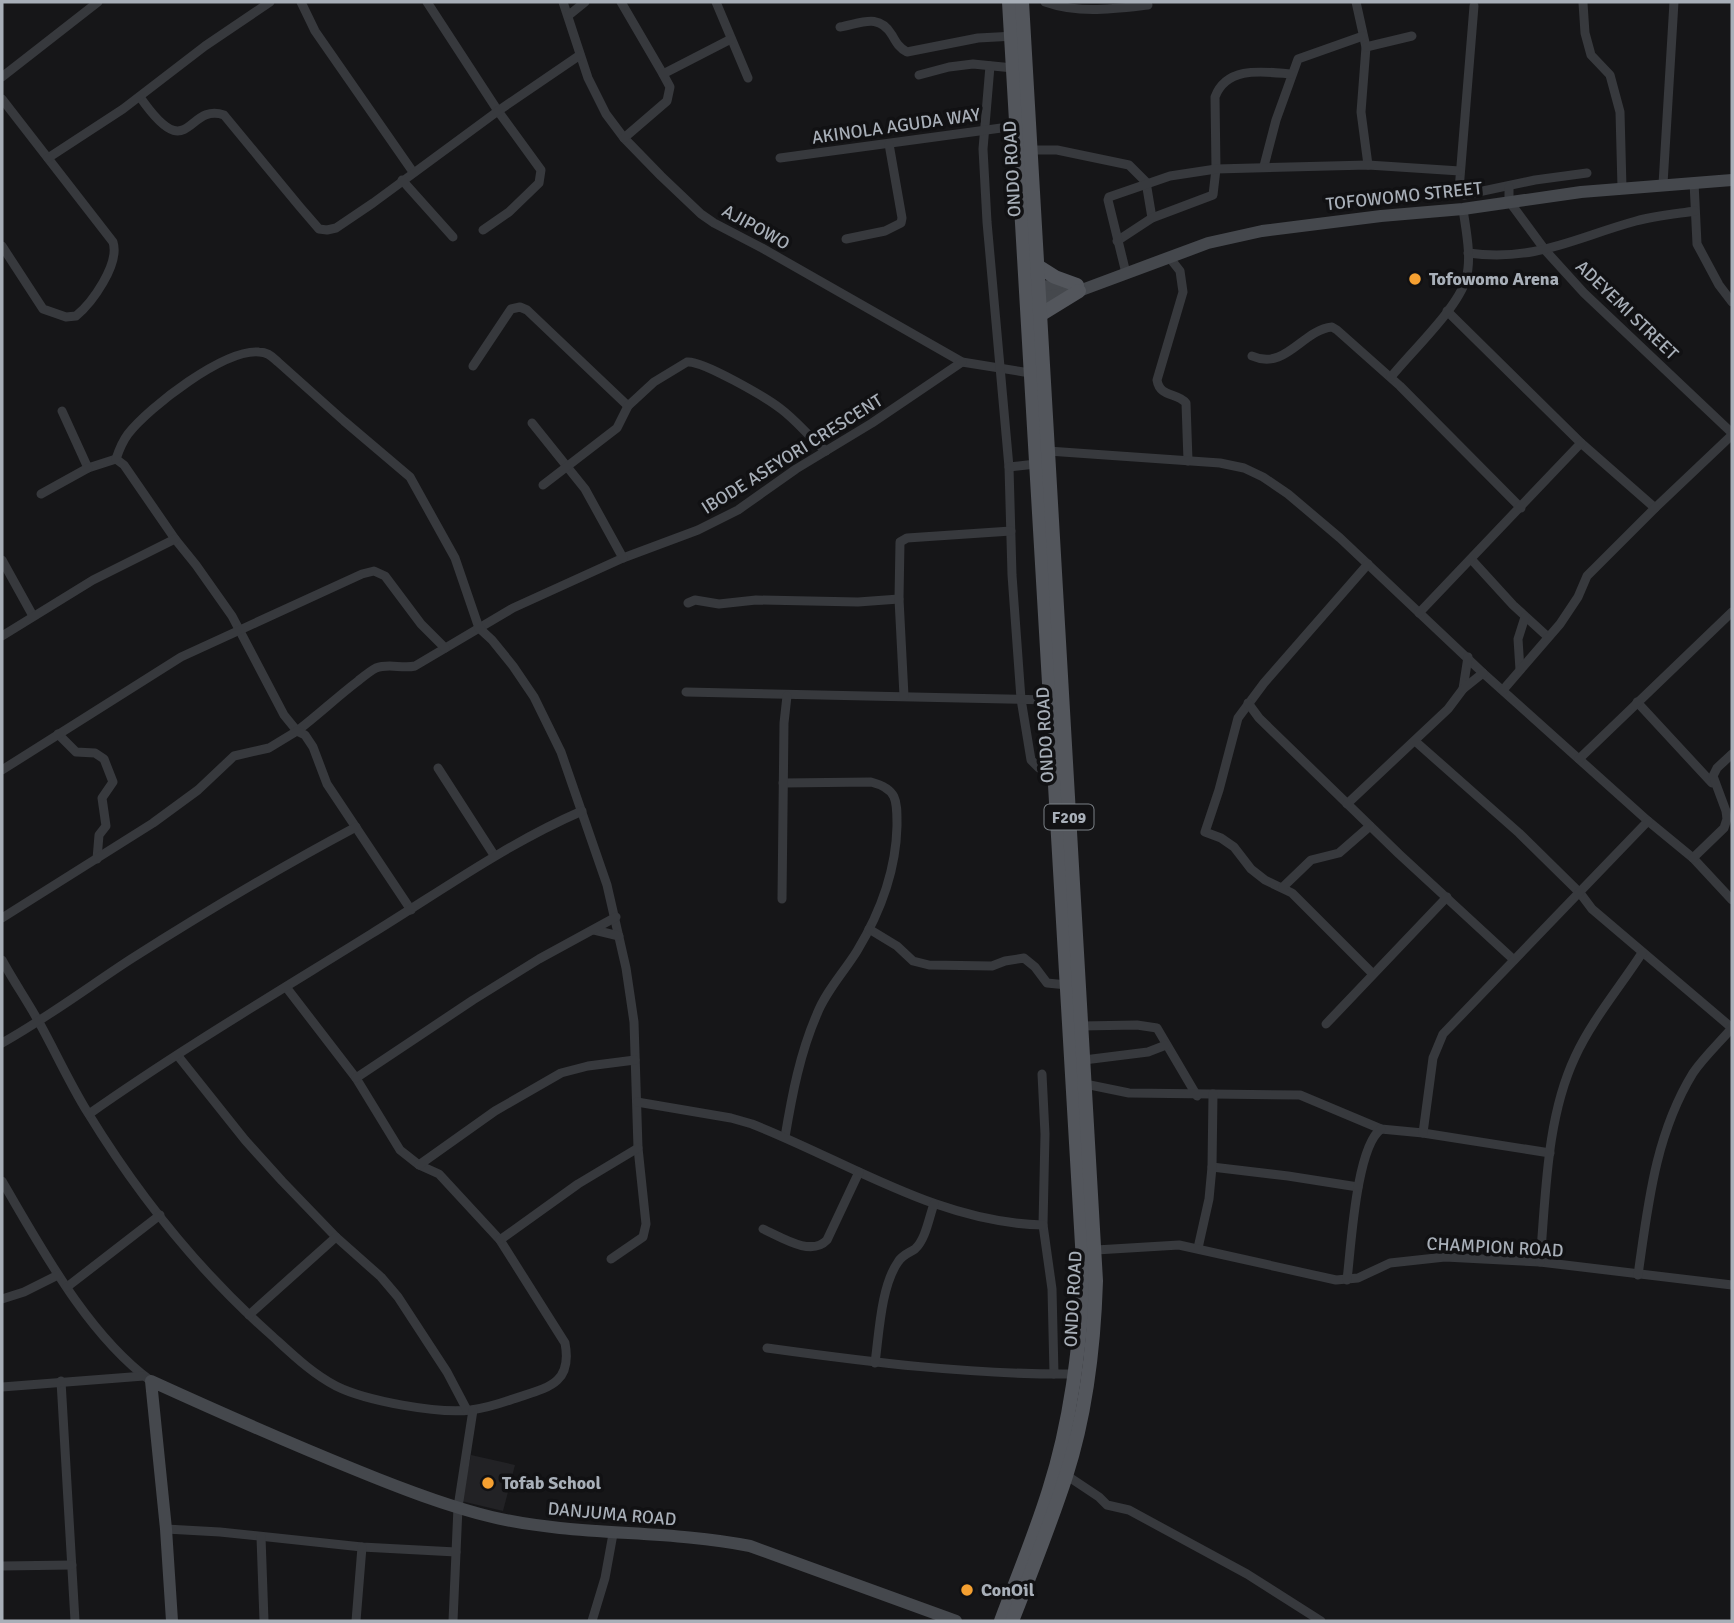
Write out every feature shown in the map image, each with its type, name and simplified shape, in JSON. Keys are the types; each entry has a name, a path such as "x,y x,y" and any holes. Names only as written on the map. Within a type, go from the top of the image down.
{"main road":[{"name":"ONDO ROAD","path":"1000,1621 1019,1589 1066,1475 1079,1426 1095,1315 1096,1250 1082,1026 1054,770 1030,373 1036,265 1030,150 1018,36 1009,2"},
{"name":"ONDO ROAD","path":"1012,1621 1068,1418 1084,1279 1067,985 1067,883 1048,451 1040,315 1033,293 1016,126 1013,68 1022,2"},
{"path":"1036,265 1055,277 1081,287"},
{"path":"1040,315 1081,287"}],"street":[{"path":"80,2 86,10"},
{"path":"2,77 98,2"},
{"path":"48,158 140,97 205,46 270,2"},
{"path":"301,2 315,31 413,172"},
{"path":"427,2 498,111 541,170 542,178 539,183 509,212 483,230"},
{"name":"AJIPOWO","path":"563,2 580,55 606,114 624,138 661,177 714,223 962,362 1030,373"},
{"path":"569,15 585,2"},
{"path":"621,2 670,87 667,101 624,138"},
{"path":"716,2 748,78"},
{"path":"1045,2 1068,9 1083,10 1148,5"},
{"path":"1356,2 1366,47 1361,112 1368,165"},
{"path":"1663,184 1674,2"},
{"path":"1583,3 1591,55 1610,75 1620,111 1622,188"},
{"path":"1474,6 1459,190 1464,195 1587,173"},
{"path":"840,27 880,22 886,25 897,44 907,52 978,38 1018,36"},
{"path":"1264,166 1291,74 1298,59 1363,36"},
{"path":"1366,47 1412,36"},
{"path":"663,74 731,39"},
{"path":"140,97 159,122 176,132 183,131 204,115 224,115 319,229 335,228 580,55"},
{"path":"919,75 973,64 1013,68"},
{"path":"990,66 984,129 987,222 1009,467 1021,699 1031,760 1039,768 1054,770"},
{"path":"1117,241 1152,218 1209,198 1215,190 1215,97 1218,89 1244,72 1291,74"},
{"path":"2,99 113,242 114,254 106,277 90,303 76,316 66,317 49,313 37,301 2,246"},
{"name":"AKINOLA AGUDA WAY","path":"780,158 1016,126"},
{"path":"846,239 885,231 901,223 889,144"},
{"path":"1030,150 1057,150 1119,162 1135,169 1146,182 1152,218"},
{"path":"1126,273 1107,205 1109,197 1146,182 1216,169 1264,166 1368,165 1460,170"},
{"path":"402,180 453,237"},
{"name":"TOFOWOMO STREET","path":"1033,293 1081,287 1208,243 1262,231 1622,188 1732,180"},
{"path":"1694,182 1697,244 1702,257 1732,302"},
{"path":"1509,187 1509,201"},
{"name":"ADEYEMI STREET","path":"1509,201 1545,250 1584,293 1732,434"},
{"path":"1391,377 1447,311 1466,281 1468,253 1463,209"},
{"path":"1468,253 1495,256 1545,250 1638,221 1695,211"},
{"path":"1169,257 1180,271 1183,292 1157,380 1158,388 1164,393 1184,399 1186,403 1188,461"},
{"path":"473,366 511,309 520,306 565,344 628,406"},
{"path":"1447,311 1581,443 1654,508"},
{"path":"1252,356 1272,360 1279,358 1320,330 1332,327 1391,377 1521,508"},
{"path":"116,459 125,437 134,427 204,371 240,353 268,353 410,477 455,558 479,628 513,666 540,707 561,752 582,810 616,917 634,1022 638,1148 646,1224 645,1232 639,1240 611,1259"},
{"path":"543,485 617,428 628,406 654,382 687,362 695,362 781,409 826,451"},
{"name":"IBODE ASEYORI CRESCENT","path":"2,918 97,859 198,790 234,756 269,748 297,731 317,716 328,703 375,668 388,665 408,668 415,666 513,608 623,558 723,518 962,362"},
{"path":"62,411 88,468"},
{"path":"532,423 585,489 623,558"},
{"path":"1503,690 1578,597 1587,576 1732,434"},
{"path":"1419,613 1581,443"},
{"path":"1048,451 1232,465 1263,477 1288,494 1368,564 1483,673 1693,859 1732,900"},
{"path":"41,494 88,468 116,459 124,464 239,630 284,715 297,731 305,735 313,747 327,784 411,910"},
{"path":"1009,467 1036,464"},
{"path":"904,696 899,599 900,542 903,539 946,534 1011,531"},
{"path":"2,636 93,580 175,539"},
{"path":"2,559 33,616"},
{"path":"1471,559 1525,617 1548,637"},
{"path":"1368,564 1316,620 1238,718 1205,832 1234,847 1251,869 1265,880 1283,887 1317,916 1372,973"},
{"path":"2,770 172,662 362,573 374,571 385,576 421,624 446,648"},
{"path":"688,603 695,600 719,604 756,600 858,602 899,599"},
{"path":"1579,759 1732,612"},
{"path":"1520,670 1518,639 1525,617"},
{"path":"1463,689 1468,657"},
{"path":"1346,804 1448,709 1463,689 1483,673"},
{"path":"686,692 1050,699"},
{"path":"782,899 787,696"},
{"path":"1637,702 1714,785 1726,811 1727,819 1718,835 1693,859"},
{"path":"1248,703 1259,718 1346,804 1514,960"},
{"path":"58,734 76,752 99,754 113,779 112,786 102,798 106,826 99,835 97,859"},
{"path":"1415,741 1519,833 1580,893 1592,909 1732,1028 1694,1073 1666,1129 1657,1156 1638,1275"},
{"path":"1714,785 1713,776 1717,768 1732,754"},
{"path":"438,768 494,855"},
{"path":"783,783 871,782 883,785 891,790 896,799 897,849 886,892 869,929 818,1009 806,1040 791,1097 785,1137"},
{"path":"89,1115 256,1004 411,910 494,855 546,826 582,810"},
{"path":"1423,1133 1433,1058 1443,1034 1648,821"},
{"path":"1283,887 1311,860 1339,853 1370,826"},
{"path":"2,1043 39,1022 172,933 284,865 356,827"},
{"path":"1326,1024 1447,897"},
{"path":"355,1078 539,959 616,917"},
{"path":"869,929 897,946 913,961 929,965 992,966 1024,958 1035,967 1047,984 1067,985"},
{"path":"594,930 619,936"},
{"path":"1539,1262 1550,1153 1557,1113 1574,1058 1587,1034 1642,953"},
{"path":"2,960 89,1115 160,1215 232,1299 299,1361 336,1386 370,1400 470,1410 536,1392 561,1379 566,1371 565,1343 500,1240 439,1174 419,1165 400,1150 355,1078 286,988"},
{"path":"1082,1026 1157,1028 1197,1096"},
{"path":"1084,1060 1148,1052 1166,1045"},
{"path":"178,1056 244,1140 335,1237 381,1277 398,1297 470,1410 458,1507 453,1621"},
{"path":"419,1165 495,1111 561,1073 588,1066 635,1060"},
{"path":"1042,1074 1045,1134 1043,1225 1052,1289 1054,1374"},
{"path":"1085,1084 1129,1093 1197,1096 1300,1095 1381,1129 1550,1153"},
{"path":"1198,1248 1209,1199 1213,1094"},
{"path":"637,1102 731,1118 785,1137 934,1204 977,1218 1017,1225 1043,1225"},
{"path":"1348,1280 1358,1187 1369,1145 1381,1129"},
{"path":"500,1240 578,1184 638,1148"},
{"path":"1212,1167 1358,1187"},
{"path":"763,1229 800,1245 821,1245 827,1240 859,1172"},
{"path":"2,1181 58,1276 117,1351 148,1378 166,1529 172,1621"},
{"path":"876,1363 880,1326 892,1274 898,1262 920,1242 934,1204"},
{"path":"67,1287 160,1215"},
{"path":"249,1315 335,1237"},
{"name":"CHAMPION ROAD","path":"1096,1250 1159,1245 1198,1248 1336,1280 1358,1278 1390,1263 1422,1258 1539,1262 1732,1285"},
{"path":"2,1299 58,1276"},
{"path":"767,1348 876,1363 997,1373 1075,1374"},
{"path":"2,1387 61,1381 148,1378"},
{"name":"DANJUMA ROAD","path":"148,1378 321,1456 458,1507 525,1523 613,1534 726,1541 751,1546 956,1621"},
{"path":"61,1381 75,1621"},
{"path":"1066,1475 1107,1505 1135,1513 1247,1574 1321,1621"},
{"path":"166,1529 362,1547 456,1552"},
{"path":"592,1621 606,1578 613,1534"},
{"path":"261,1537 264,1621"},
{"path":"356,1621 362,1547"},
{"path":"2,1566 72,1564"}],"shaded area":[{"name":"Tofab School","path":"471,1455 515,1465 503,1511 461,1501"}],"place":[{"name":"Tofowomo Arena","path":"1415,279"},
{"name":"Tofab School","path":"488,1483"},
{"name":"ConOil","path":"967,1590"}]}
